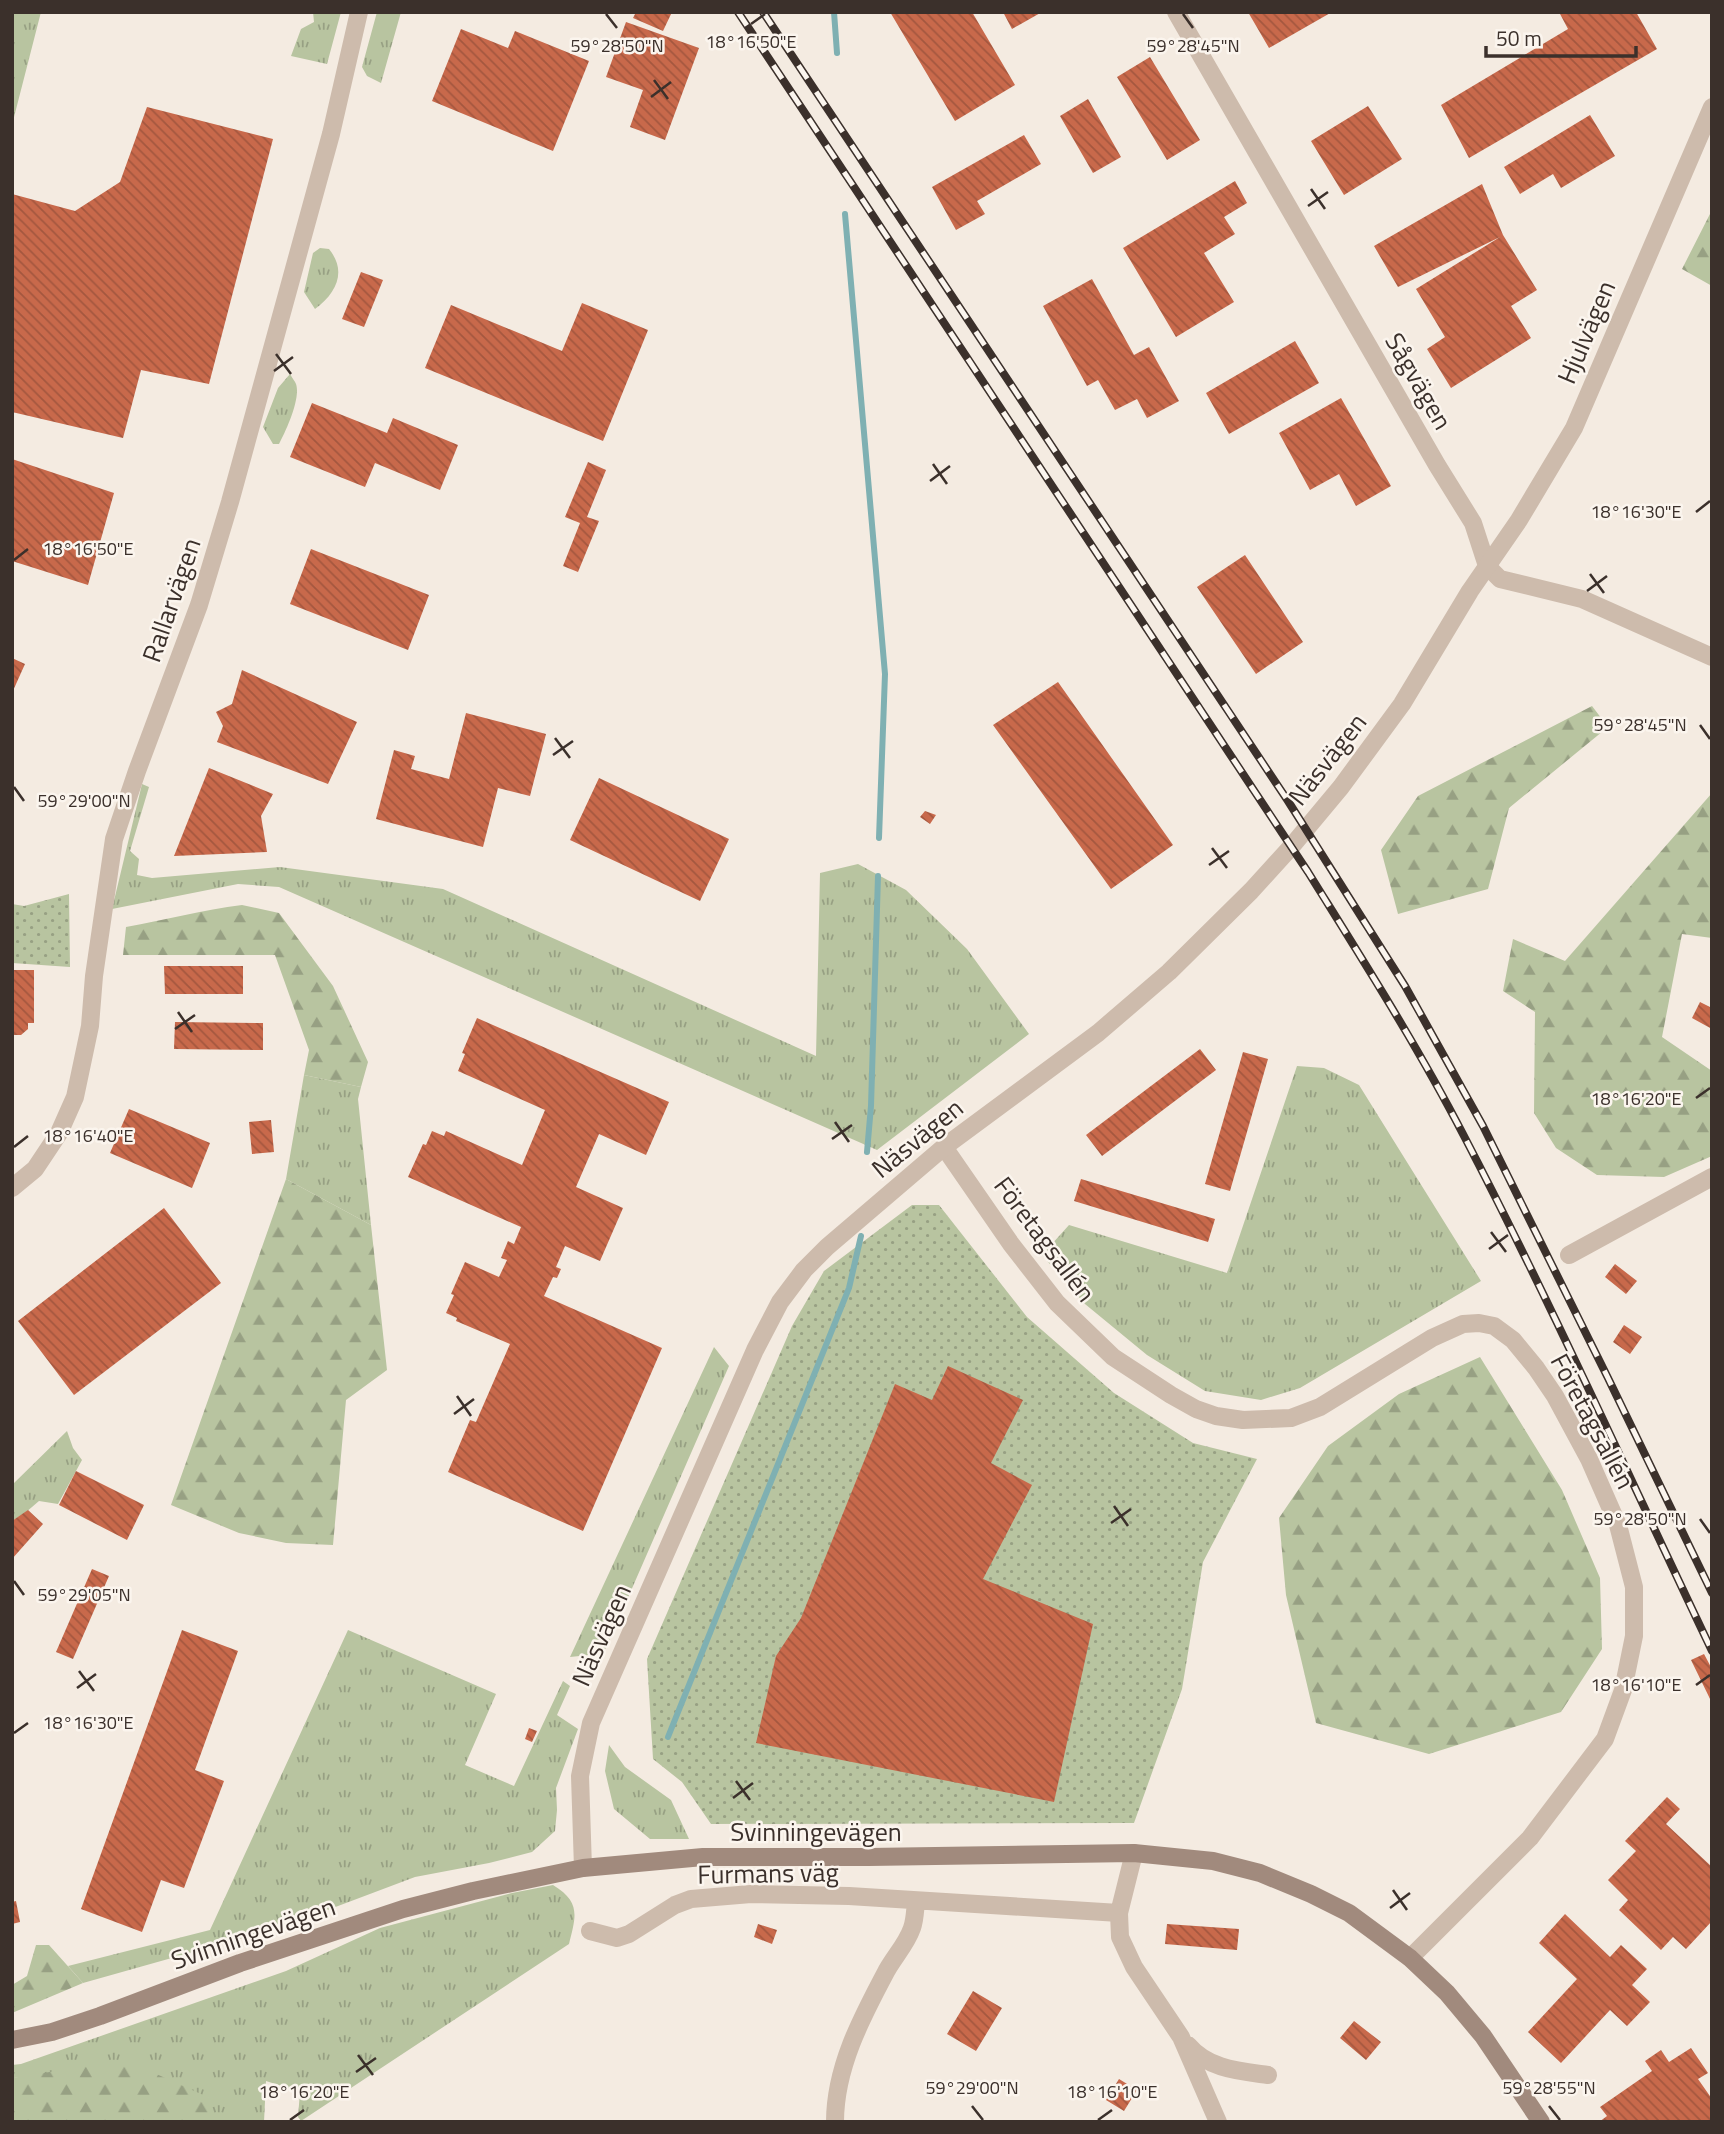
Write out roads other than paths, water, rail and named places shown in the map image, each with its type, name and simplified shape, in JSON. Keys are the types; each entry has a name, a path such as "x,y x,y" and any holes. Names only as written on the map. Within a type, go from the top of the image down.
{"main road":[{"name":"Svinningevägen","path":"12,2040 52,2032 88,2020 240,1964 403,1909 472,1891 583,1868 703,1857 1134,1853 1213,1861 1260,1873 1349,1913 1434,1979 1465,2013 1513,2078 1541,2122"}],"street":[{"name":"Rallarvägen","path":"12,1188 35,1169 59,1133 75,1097 90,1026 94,976 114,839 199,605 230,502 331,134 359,12"},
{"name":"Sågvägen","path":"1176,12 1473,523 1487,566"},
{"name":"Hjulvägen","path":"1487,566 1519,520 1574,428 1712,107"},
{"path":"1487,566 1500,579 1582,599 1712,656"},
{"name":"Näsvägen","path":"583,1868 580,1776 591,1723 765,1329 780,1302 804,1270 827,1247 944,1147 1136,1001 1197,947 1251,891 1291,847 1372,746 1402,704 1487,566"},
{"name":"Företagsallén","path":"944,1147 1011,1244 1057,1303 1113,1357 1196,1409 1216,1416 1242,1420 1292,1418 1320,1407 1432,1338 1463,1324 1479,1322 1494,1326 1513,1339 1555,1396 1589,1458 1618,1525 1634,1587 1634,1636 1623,1690 1605,1739 1530,1838 1410,1958"},
{"path":"1569,1255 1712,1177"},
{"path":"1134,1853 1119,1913 1120,1937 1128,1957 1196,2055 1209,2063 1237,2071 1268,2075"},
{"name":"Furmans väg","path":"590,1931 617,1938 629,1934 675,1905 691,1899 716,1896 810,1895 1119,1913"},
{"path":"835,2122 840,2080 848,2053 889,1967 913,1927 916,1902"},
{"path":"1181,2037 1218,2122"}],"waterway":[{"path":"834,12 837,53"},
{"path":"845,214 885,674 879,838"},
{"path":"867,1152 871,1106 878,876"},
{"path":"668,1737 849,1288 861,1236"}],"railway":[{"path":"738,12 1308,872 1408,1035 1464,1136 1528,1264 1712,1651"},
{"path":"763,12 1288,801 1405,986 1483,1126 1712,1593"}]}
